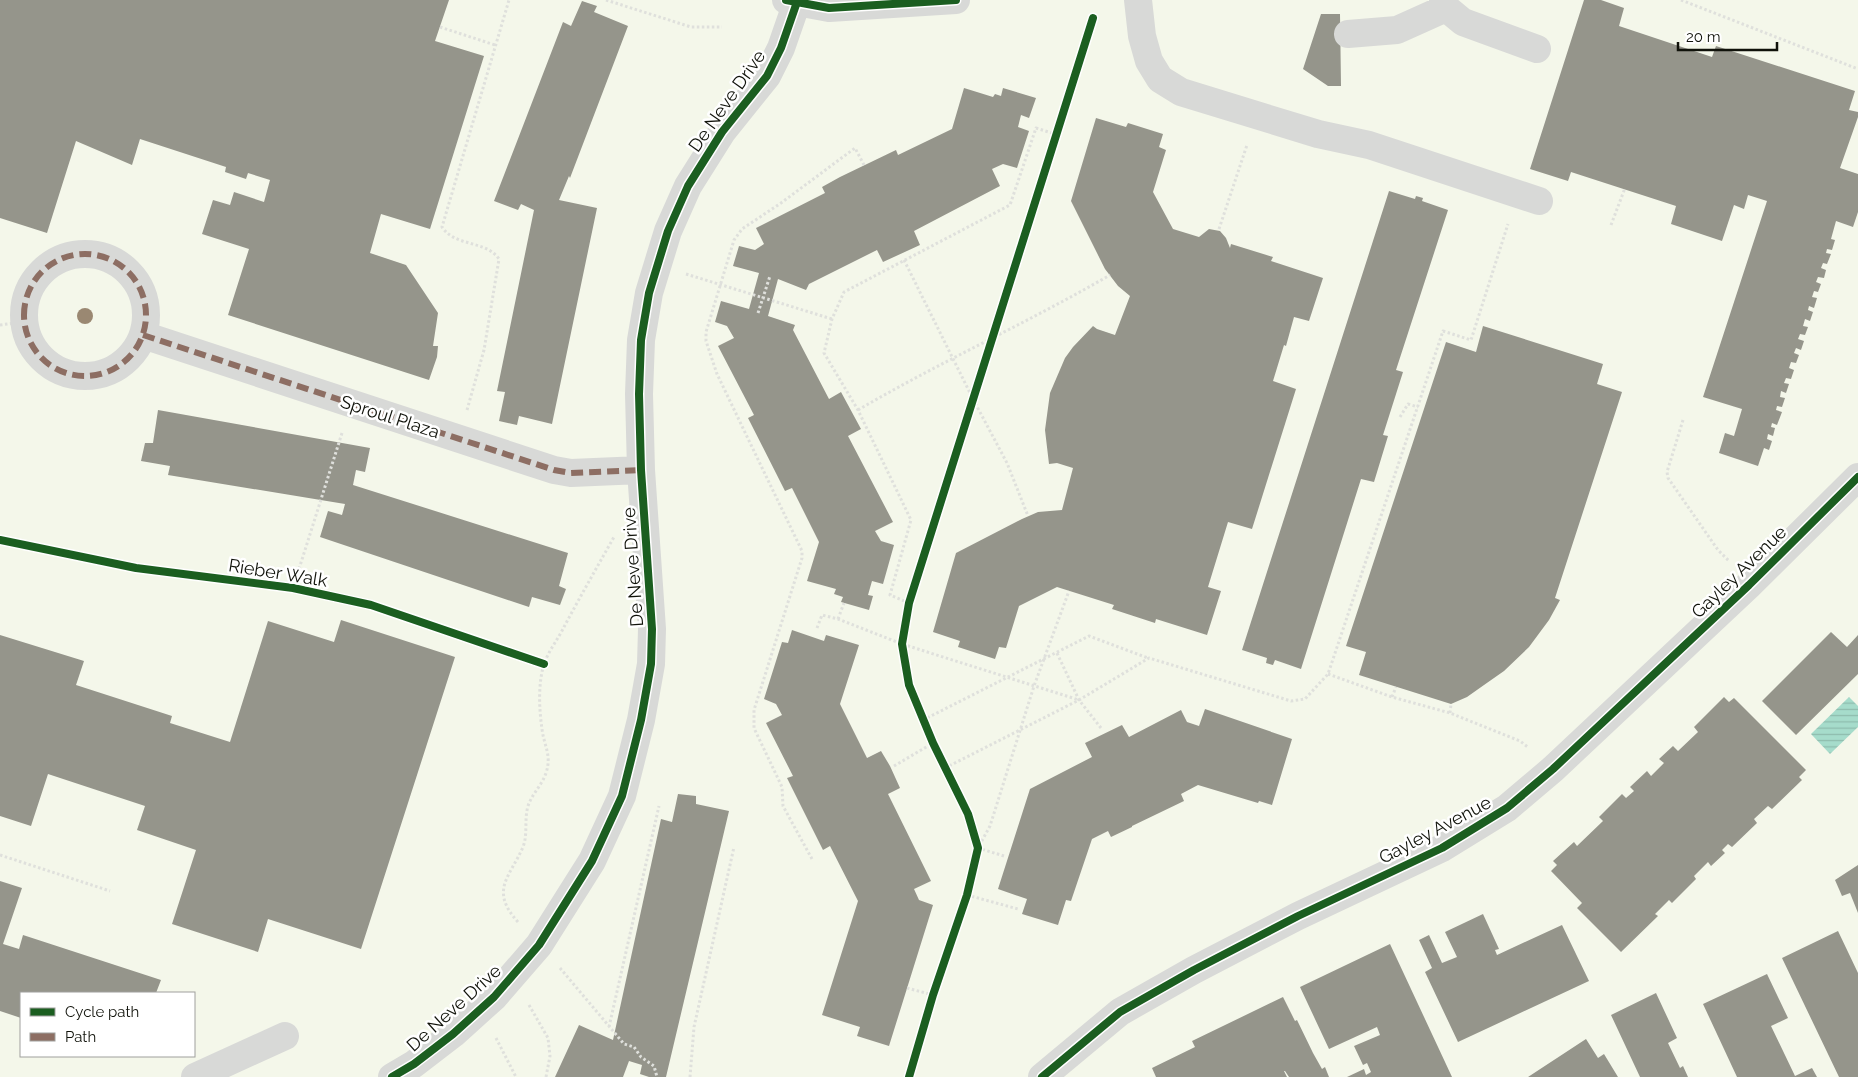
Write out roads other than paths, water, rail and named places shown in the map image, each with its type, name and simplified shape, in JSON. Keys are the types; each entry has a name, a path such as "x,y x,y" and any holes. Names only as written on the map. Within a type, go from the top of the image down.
{"street":[{"path":"791,1 829,8 956,0"},
{"path":"1138,0 1142,36 1148,61 1160,79 1180,92 1318,134 1368,145 1528,198"},
{"name":"De Neve Drive","path":"392,1077 414,1064 460,1028 494,997 539,945 592,861 622,796 641,720 651,664 652,628 641,470 640,394 642,340 649,293 668,231 688,186 722,132 766,76 781,48 791,1"},
{"path":"1348,34 1397,30 1445,4 1463,22 1537,49"},
{"path":"81,253 101,255 120,264 134,277 143,295 146,315 143,335 133,353 118,367 99,375 78,377 58,371 41,359 29,342 12,324 32,284 44,268 62,257 81,253"},
{"name":"Sproul Plaza","path":"143,335 554,470 571,473 641,470"},
{"name":"Gayley Avenue","path":"1042,1077 1120,1012 1194,970 1298,916 1442,848 1507,808 1553,769 1742,592 1858,477"},
{"path":"195,1077 285,1036"}],"water":[{"path":"1849,697 1858,706 1858,727 1830,754 1811,734"}]}
